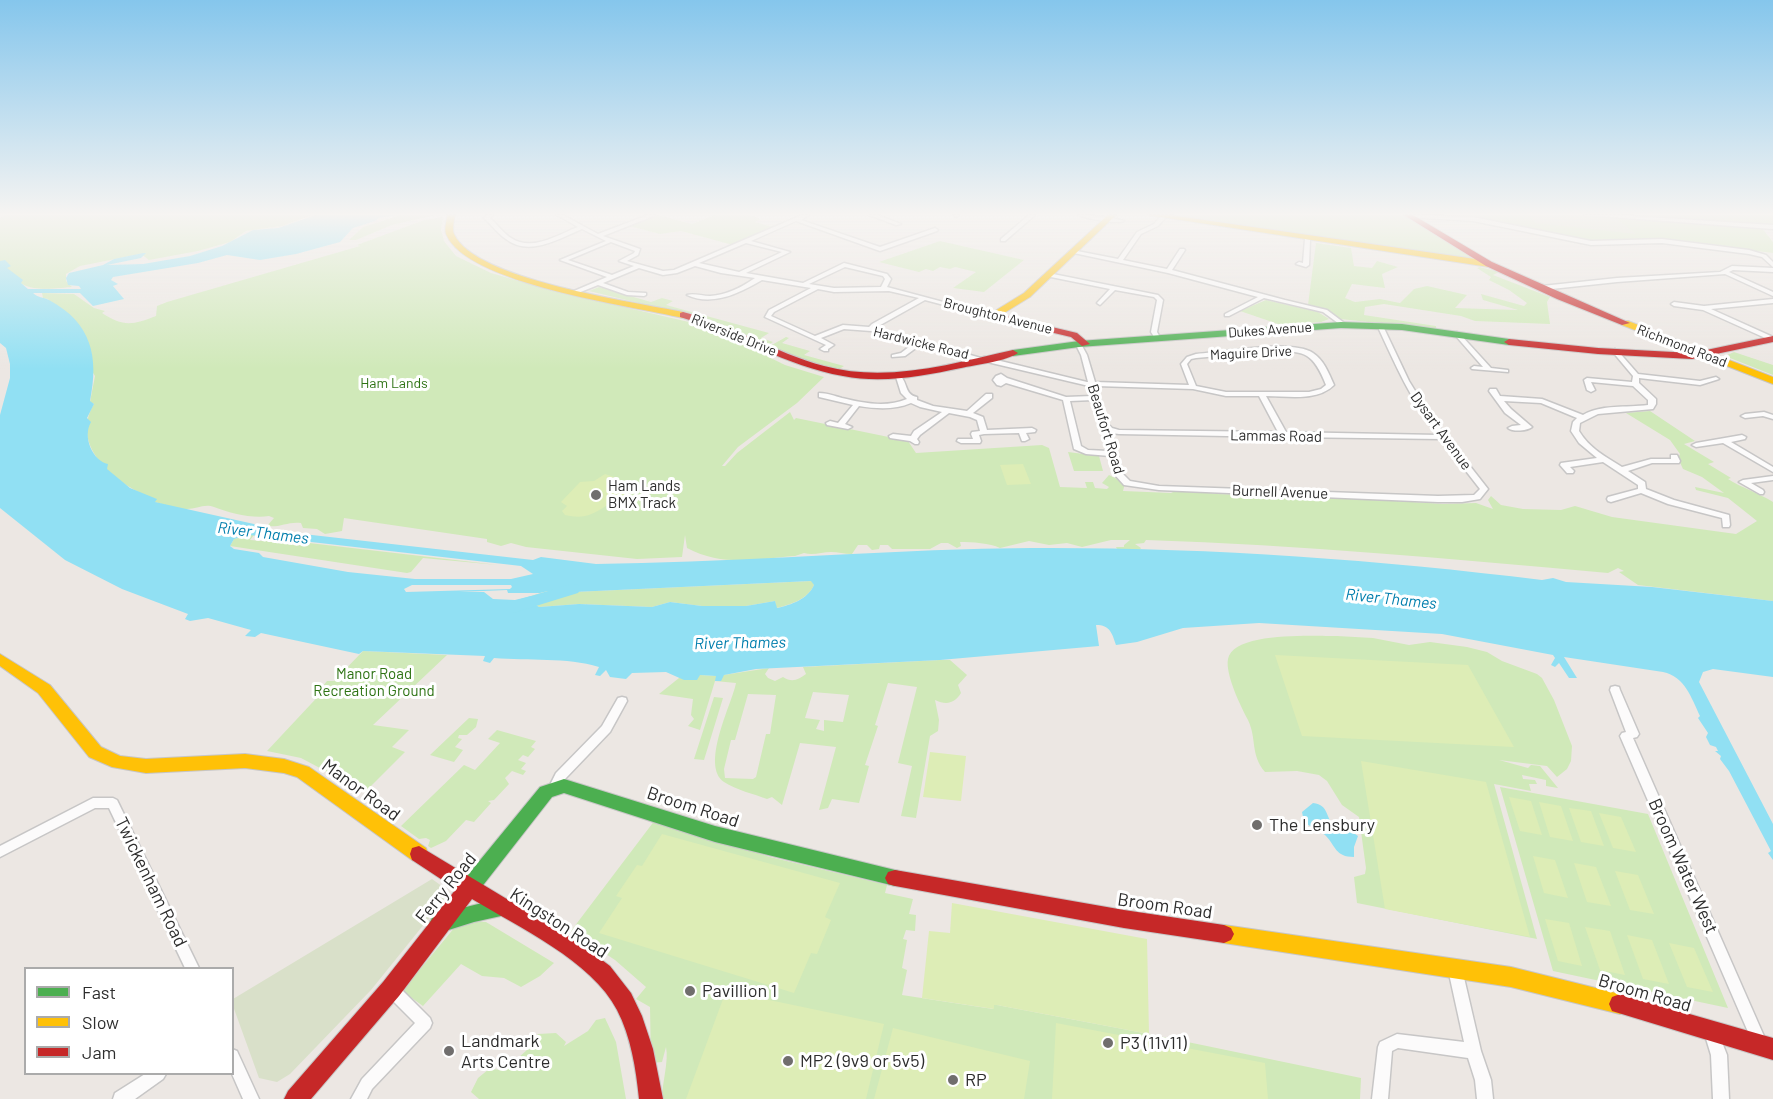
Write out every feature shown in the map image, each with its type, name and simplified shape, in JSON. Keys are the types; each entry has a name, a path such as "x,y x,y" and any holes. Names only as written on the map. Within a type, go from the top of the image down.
{"street":[{"name":"Riverside Drive","path":"490,266 523,279 699,320 799,363 838,374"},
{"path":"581,266 613,277"},
{"path":"576,292 638,266"},
{"path":"640,266 670,273 689,266"},
{"name":"Broughton Avenue","path":"705,266 817,287 841,290 883,289 1077,336 1082,344"},
{"path":"740,274 756,266"},
{"path":"803,285 841,266"},
{"path":"850,266 885,274 888,279 883,289"},
{"path":"993,316 1027,295 1057,266"},
{"path":"1146,266 1325,311 1344,325"},
{"path":"1169,271 1172,266"},
{"name":"Richmond Road","path":"1494,266 1592,310 1773,381"},
{"path":"1542,288 1725,272 1732,268 1773,270"},
{"path":"1725,272 1773,294"},
{"path":"1048,275 1159,298 1154,332 1158,339"},
{"path":"690,295 705,300 718,299 760,278"},
{"path":"598,283 633,294 644,294"},
{"path":"817,287 771,311 768,317 831,345 823,349 826,350"},
{"path":"1100,303 1114,288"},
{"path":"1227,315 1264,296"},
{"path":"871,329 874,325 924,298"},
{"path":"1674,304 1704,308 1773,301"},
{"path":"1704,308 1773,339"},
{"name":"Dukes Avenue","path":"838,374 899,377 931,373 982,359 1034,349 1344,325 1380,325 1540,345 1704,355"},
{"name":"Dysart Avenue","path":"1380,325 1406,381 1443,437 1484,489 1482,494 1473,498 1438,499"},
{"name":"Hardwicke Road","path":"815,338 843,327 871,329 982,359 1093,384 1146,385"},
{"path":"1457,334 1489,369"},
{"path":"1704,355 1773,339"},
{"path":"894,356 903,354 918,343"},
{"name":"Beaufort Road","path":"1082,344 1104,424 1109,430 1107,432 1112,454 1122,481"},
{"name":"Maguire Drive","path":"1146,385 1193,387 1226,394 1317,393 1330,385 1322,363 1317,358 1304,352 1286,349 1189,358 1184,364 1193,387"},
{"path":"1615,351 1635,380 1652,399 1650,407 1601,411 1583,418 1576,427 1581,441 1603,460 1637,477 1642,484 1641,490"},
{"path":"1474,368 1506,371"},
{"path":"899,377 905,394 946,412 968,414 980,419 984,432"},
{"path":"1592,390 1587,380 1700,383 1716,379"},
{"path":"1005,380 1066,399 1096,398"},
{"path":"1261,394 1284,436"},
{"path":"1512,428 1528,427 1508,411 1496,394 1542,401 1583,418"},
{"path":"822,396 887,407 902,405 914,399"},
{"path":"968,414 984,396"},
{"path":"1066,399 1077,447 1086,452 1112,454"},
{"path":"830,423 844,426 858,403"},
{"path":"893,436 915,442 917,434 946,412"},
{"path":"1745,416 1763,412 1773,417"},
{"path":"960,441 977,441 975,434 984,432 1024,435 1032,430"},
{"name":"Lammas Road","path":"1109,430 1284,436 1443,437"},
{"path":"1696,445 1742,437"},
{"path":"1724,441 1773,470"},
{"path":"1564,465 1603,460"},
{"path":"1622,470 1651,461 1676,461"},
{"path":"1760,492 1739,482 1773,478"},
{"name":"Burnell Avenue","path":"1122,481 1134,486 1158,488 1438,499"},
{"path":"1611,499 1641,490 1671,502 1726,517 1726,525"},
{"name":"Manor Road","path":"0,659 44,689 95,752 118,762 146,766 246,760 290,767 310,775 444,872 470,886"},
{"name":"Broom Water West","path":"1615,690 1633,734 1626,736 1767,1047"},
{"name":"Ferry Road","path":"296,1099 391,989 439,924 546,792 555,787 560,776 606,729 622,701"},
{"name":"Broom Road","path":"555,787 569,786 715,834 778,852 879,875 1124,919 1454,967 1558,987 1767,1047"},
{"name":"Twickenham Road","path":"0,852 93,803 113,803 191,967"},
{"name":"Kingston Road","path":"470,886 583,956 611,983 627,1009 639,1036 648,1072 651,1099"},
{"path":"439,924 474,913 503,908"},
{"path":"1454,967 1473,1051 1483,1080 1485,1099"},
{"path":"359,1099 367,1084 425,1023 391,989"},
{"path":"1712,1032 1719,1055 1721,1099"},
{"path":"1380,1099 1385,1047 1397,1041 1473,1051"},
{"path":"234,1061 251,1099"},
{"path":"121,1099 157,1075"}],"green space":[{"path":"0,266 79,266 66,274 66,281 72,287 41,289 26,286 0,270"},
{"name":"Ham Lands","path":"290,266 477,266 491,273 554,291 689,322 718,332 785,365 824,377 797,403 738,447 722,466 725,466 737,453 790,412 794,420 796,418 908,441 916,453 1042,445 1049,448 1060,487 1087,488 1085,482 1093,482 1095,488 1107,489 1109,487 1102,483 1109,475 1125,483 1123,491 1171,493 1179,489 1217,494 1352,498 1443,504 1476,503 1493,509 1488,500 1491,496 1501,505 1523,509 1561,510 1575,506 1612,517 1736,534 1757,521 1728,498 1696,490 1695,487 1724,493 1702,477 1683,469 1678,458 1680,454 1670,440 1626,413 1650,411 1695,441 1684,444 1714,462 1708,464 1731,478 1728,479 1773,502 1773,601 1638,585 1619,572 1624,571 1618,568 1608,573 1377,553 1204,542 1146,540 1144,543 1135,544 1141,548 1139,551 1117,549 1116,547 1124,547 1130,540 1111,540 1082,547 1067,543 1049,545 1029,541 1000,548 965,542 960,542 961,546 957,548 948,543 941,543 930,549 892,549 888,545 880,545 879,549 872,550 867,545 858,545 852,554 804,553 753,560 727,560 700,554 687,548 685,535 682,557 637,559 526,547 511,543 501,546 487,542 487,539 344,518 342,531 325,534 317,529 303,528 301,523 267,526 274,518 241,515 211,506 179,509 154,502 156,499 141,493 113,475 92,450 87,435 88,420 94,404 90,402 95,376 48,299 43,298 42,293 74,294 94,308 105,311 102,313 109,318 128,323 156,316 157,306"},
{"path":"896,266 1016,266 984,292 953,288 976,272 955,267 950,269 940,267 933,271 926,269 919,272"},
{"path":"1313,266 1398,267 1382,274 1385,288 1352,284 1345,298 1355,302 1380,299 1400,303 1414,289 1427,286 1467,295 1455,308 1518,310 1483,300 1481,294 1524,306 1527,303 1509,290 1489,280 1491,277 1477,268 1480,267 1499,272 1493,275 1550,297 1547,302 1550,324 1475,321 1461,316 1384,304 1365,307 1364,315 1436,326 1436,329 1340,319 1326,309 1308,305"},
{"path":"599,287 651,302 662,298 673,301 666,305 769,333 761,338 773,342 768,345 709,320 589,291"},
{"path":"1266,300 1318,312 1329,319 1321,322 1242,328 1281,325 1240,311"},
{"path":"786,337 789,338 782,343 810,351 804,355 844,366 836,371 819,367 770,346"},
{"path":"1734,352 1773,365 1773,375 1725,356"},
{"path":"1068,452 1099,456 1103,471 1074,471"},
{"path":"1023,464 1031,484 1007,485 1000,465"},
{"name":"Ham Lands BMX Track","path":"605,474 614,477 612,479 617,487 629,490 626,494 591,514 582,517 565,515 562,511 567,506 561,502 580,482 594,481"},
{"path":"254,535 250,540 262,541 266,538 498,565 423,558 411,572 407,573 230,546 234,539"},
{"path":"812,581 814,585 803,598 776,608 775,601 746,606 702,606 670,602 652,607 579,604 539,607 531,596 548,591 551,599 574,592"},
{"path":"1337,636 1373,638 1409,645 1430,642 1467,647 1487,652 1542,678 1554,700 1572,746 1571,761 1567,769 1557,777 1547,766 1499,760 1528,768 1531,765 1540,766 1558,788 1546,786 1546,780 1522,775 1523,779 1535,780 1537,784 1529,784 1531,791 1494,784 1537,939 1357,903 1354,877 1365,874 1366,868 1359,817 1342,805 1327,781 1319,775 1297,771 1265,772 1260,765 1255,753 1251,727 1229,673 1228,659 1233,650 1259,639"},
{"name":"Manor Road Recreation Ground","path":"363,651 447,655 373,725 409,730 392,747 405,752 365,792 301,758 267,751 325,689 322,687 327,681 334,681"},
{"path":"1275,655 1468,665 1514,747 1302,736"},
{"path":"950,660 967,675 958,685 961,693 956,699 946,703 935,700 939,720 938,731 930,736 916,818 901,816 912,766 898,763 917,687 888,683 875,725 878,726 865,765 869,766 859,803 832,799 828,808 819,810 836,747 800,743 782,805 772,797 767,799 739,790 724,782 717,774 716,749 736,683 715,681 700,730 688,726 694,719 691,715 693,699 659,694 679,678 700,675 717,676 769,668 765,674 768,678 775,681 783,677 792,680 806,674 803,667","holes":["813,692 849,695 843,722 824,720 824,731 816,729 820,720 805,718","748,694 776,695 770,734 766,734 756,777 753,779 725,778 724,769 731,740 735,740"]},
{"path":"714,697 723,698 704,760 694,759"},
{"path":"469,718 478,719 476,727 467,735 459,735 458,738 462,739 455,747 463,750 454,762 430,755"},
{"path":"497,730 536,741 531,747 535,749 528,757 523,755 518,760 526,763 521,769 526,771 523,775 512,771 505,778 509,784 494,800 488,801 491,803 474,822 466,820 446,841 431,848 428,846 430,840 419,839 401,826 464,765 475,770 500,743 488,739"},
{"path":"930,752 966,756 961,801 923,797"},
{"path":"1361,761 1486,782 1530,937 1385,909"},
{"path":"1500,787 1648,814 1728,1008 1553,971"},
{"path":"1509,797 1531,801 1542,835 1520,831"},
{"path":"1539,802 1561,806 1573,841 1550,837"},
{"path":"1569,808 1591,811 1604,846 1581,842"},
{"path":"1599,813 1621,817 1636,852 1613,848"},
{"path":"655,820 770,857 887,885 885,893 913,899 909,914 916,915 915,931 906,930 903,939 907,940 902,968 907,970 902,995 993,1009 994,1005 997,1005 1361,1078 1360,1099 662,1099 667,1059 666,1047 662,1062 651,1063 650,1007 636,999 646,987 615,960 571,931"},
{"path":"662,834 840,883 825,917 831,920 817,954 811,953 794,993 599,933 622,898 616,896 637,865 642,866"},
{"path":"1533,856 1555,860 1568,898 1544,893"},
{"path":"1574,863 1596,867 1611,906 1587,902"},
{"path":"1615,871 1638,875 1654,914 1630,910"},
{"path":"432,879 450,892 371,990 290,1074 277,1082 259,1078 234,1009 234,998"},
{"path":"952,903 1147,939 1149,1034 997,1005 994,1005 994,1009 922,998 929,931 950,933"},
{"path":"1545,919 1569,923 1582,966 1558,961"},
{"path":"471,921 486,922 554,963 540,976 521,987 504,978 482,976 461,964 423,1006 402,991 455,927"},
{"path":"1585,927 1610,931 1625,975 1600,970"},
{"path":"1627,935 1652,940 1669,984 1643,979"},
{"path":"1669,943 1694,948 1713,992 1687,987"},
{"name":"MP2 (9v9 or 5v5)","path":"726,991 884,1024 866,1099 686,1099"},
{"path":"605,1018 616,1042 626,1099 479,1099 471,1092 478,1078 489,1069 505,1070 528,1049 538,1034 556,1033 566,1042 564,1046 588,1031 596,1020"},
{"name":"P3 (11v11)","path":"1056,1023 1265,1063 1268,1099 1052,1099"},
{"name":"RP","path":"893,1028 1030,1061 1024,1099 874,1099"}],"water":[{"path":"0,266 10,266 7,268 23,280 21,283 28,289 81,289 79,286 68,285 66,278 69,273 98,266 178,266 113,277 111,280 118,284 113,286 124,299 93,306 80,293 33,293 49,300 75,319 89,343 93,370 90,401 94,404 87,418 91,422 88,441 90,448 98,458 108,464 107,469 130,488 157,499 155,502 254,524 259,529 533,560 541,557 596,564 1031,548 1223,552 1351,560 1542,580 1553,578 1566,582 1652,587 1773,601 1773,677 1713,669 1703,672 1699,682 1773,824 1773,860 1768,853 1771,851 1729,771 1720,759 1721,756 1715,751 1718,751 1716,747 1710,745 1706,737 1708,733 1698,718 1700,716 1690,695 1677,678 1663,672 1564,657 1577,678 1569,678 1559,663 1555,667 1551,665 1555,658 1553,655 1442,634 1259,623 1183,628 1137,642 1116,645 1112,633 1107,628 1096,625 1099,646 940,660 756,669 724,675 721,681 715,681 716,676 700,675 697,680 684,680 666,672 632,673 626,679 610,677 606,670 600,676 595,675 599,667 561,661 494,658 490,663 483,661 485,656 363,651 359,654 261,633 255,637 245,636 251,630 208,618 190,621 185,619 188,614 122,589 65,560 0,508 0,415 10,378 10,364 6,348 0,343","holes":["250,535 521,566 533,574 511,579 415,579 348,572 263,557 259,553 234,549 230,546 234,539","811,581 814,585 803,598 777,608 775,601 746,606 702,606 670,602 652,607 579,604 539,607 531,596 515,600 493,599 484,592 459,592 507,590 508,593 540,593 548,591 551,599 574,592","412,585 511,585 512,587 510,589 406,592 404,589"]},
{"path":"1313,803 1325,809 1335,826 1358,836 1354,847 1354,857 1339,853 1325,835 1304,822 1302,812"}],"waterway":[{"name":"River Thames","path":"513,607 572,589"}],"traffic: fast":[{"path":"1013,353 1079,344 1341,325 1402,327 1509,342"},
{"path":"470,887 546,792 564,786 715,834 895,878"},
{"path":"439,924 474,913 503,908"}],"traffic: slow":[{"path":"491,266 554,288 683,315"},
{"path":"993,316 1027,295 1058,266"},
{"path":"1625,323 1773,381"},
{"path":"0,659 44,689 95,752 118,762 146,766 245,761 284,766 303,772 419,854"},
{"path":"1224,934 1511,977 1620,1004"}],"traffic: jam":[{"path":"1494,266 1560,297 1625,323"},
{"path":"683,315 718,327 785,356 844,374 893,376 941,369 1013,353"},
{"path":"993,316 1074,335 1085,344"},
{"path":"1509,342 1598,351 1692,356 1773,339"},
{"path":"419,854 462,883 571,948 603,973 614,986 631,1016 642,1049 651,1099"},
{"path":"895,878 1124,919 1224,934"},
{"path":"296,1099 391,989 439,924 470,887"},
{"path":"1620,1004 1773,1049"}],"place":[{"name":"Ham Lands BMX Track","path":"596,495"},
{"name":"The Lensbury","path":"1257,825"},
{"name":"Pavillion 1","path":"690,991"},
{"name":"P3 (11v11)","path":"1108,1043"},
{"name":"Landmark Arts Centre","path":"449,1051"},
{"name":"MP2 (9v9 or 5v5)","path":"788,1061"},
{"name":"RP","path":"953,1080"}]}
